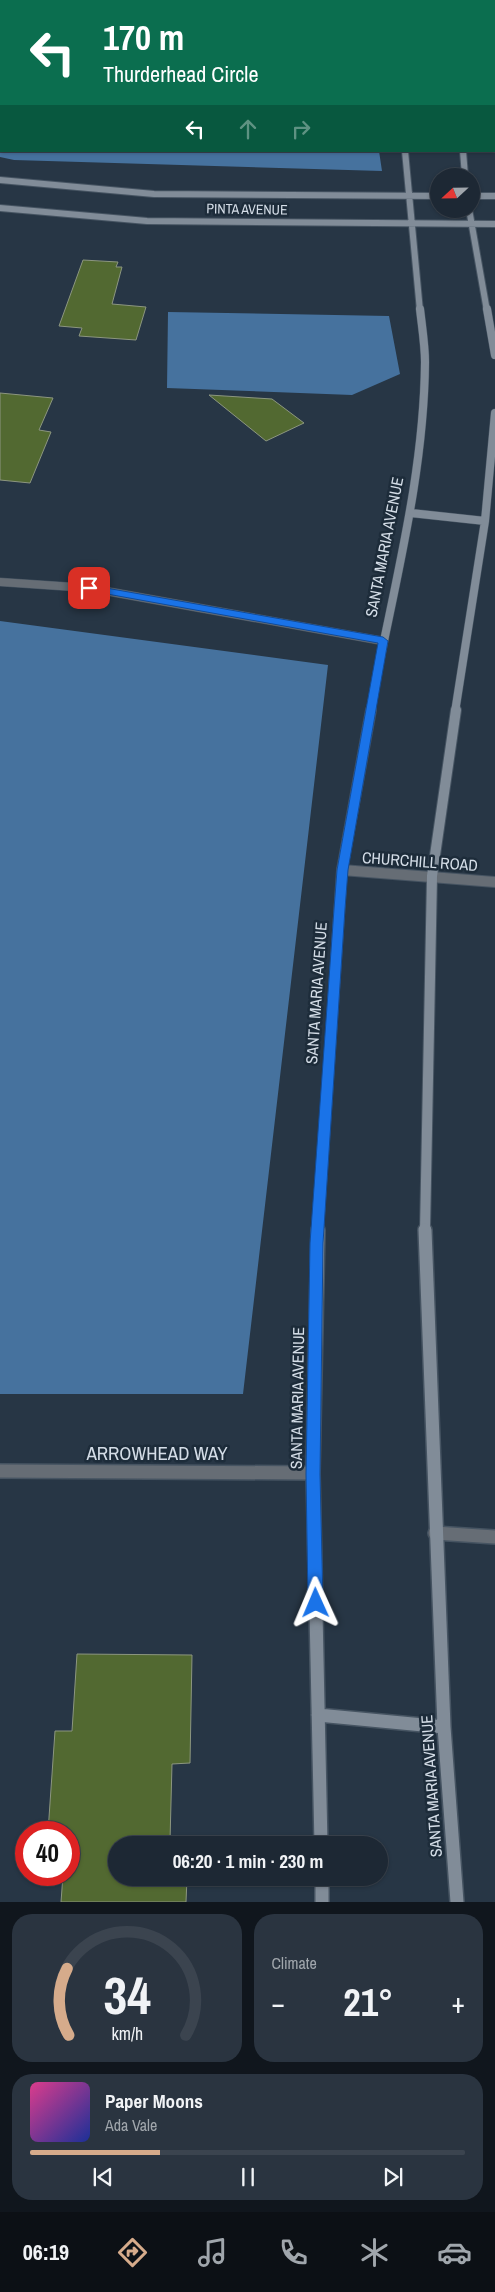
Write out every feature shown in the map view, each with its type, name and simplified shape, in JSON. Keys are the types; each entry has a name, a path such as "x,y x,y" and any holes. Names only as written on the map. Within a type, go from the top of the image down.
{"street":[{"name":"SANTA MARIA AVENUE","path":"321,1836 313,1474 317,1243 342,870 383,641 411,513 420,432 425,361 405,152"},
{"path":"463,152 465,168"},
{"name":"PINTA AVENUE","path":"0,180 154,194 430,196"},
{"path":"480,196 495,196"},
{"name":"PINTA AVENUE","path":"0,208 147,221 495,224"},
{"path":"471,218 495,355"},
{"name":"SANTA MARIA AVENUE","path":"457,1902 444,1727 426,1241 432,876 464,651 485,521 495,413"},
{"path":"411,513 485,521"},
{"path":"0,582 89,588 383,641"},
{"name":"CHURCHILL ROAD","path":"342,870 495,882"},
{"name":"ARROWHEAD WAY","path":"0,1471 313,1474"},
{"path":"436,1534 495,1537"},
{"path":"318,1715 444,1727"},
{"path":"322,1886 322,1902"}],"shaded area":[{"path":"0,152 379,152 382,171 14,160 0,157"},
{"path":"168,312 389,316 400,374 352,395 167,388"},
{"path":"0,621 328,665 243,1394 0,1394"}],"building":[{"path":"83,260 118,262 116,267 122,267 112,304 146,307 136,340 79,336 82,328 59,326"},
{"path":"0,393 53,398 39,430 51,432 30,483 0,480"},
{"path":"209,395 272,399 304,423 266,441"},
{"path":"77,1654 192,1655 190,1763 172,1764 170,1836 108,1836 108,1886 187,1886 186,1902 61,1902 62,1886 80,1886 80,1821 49,1821 55,1731 72,1731"}],"route":[{"path":"89,588 383,641 342,870 339,909 317,1243 313,1474 316,1603"}]}
